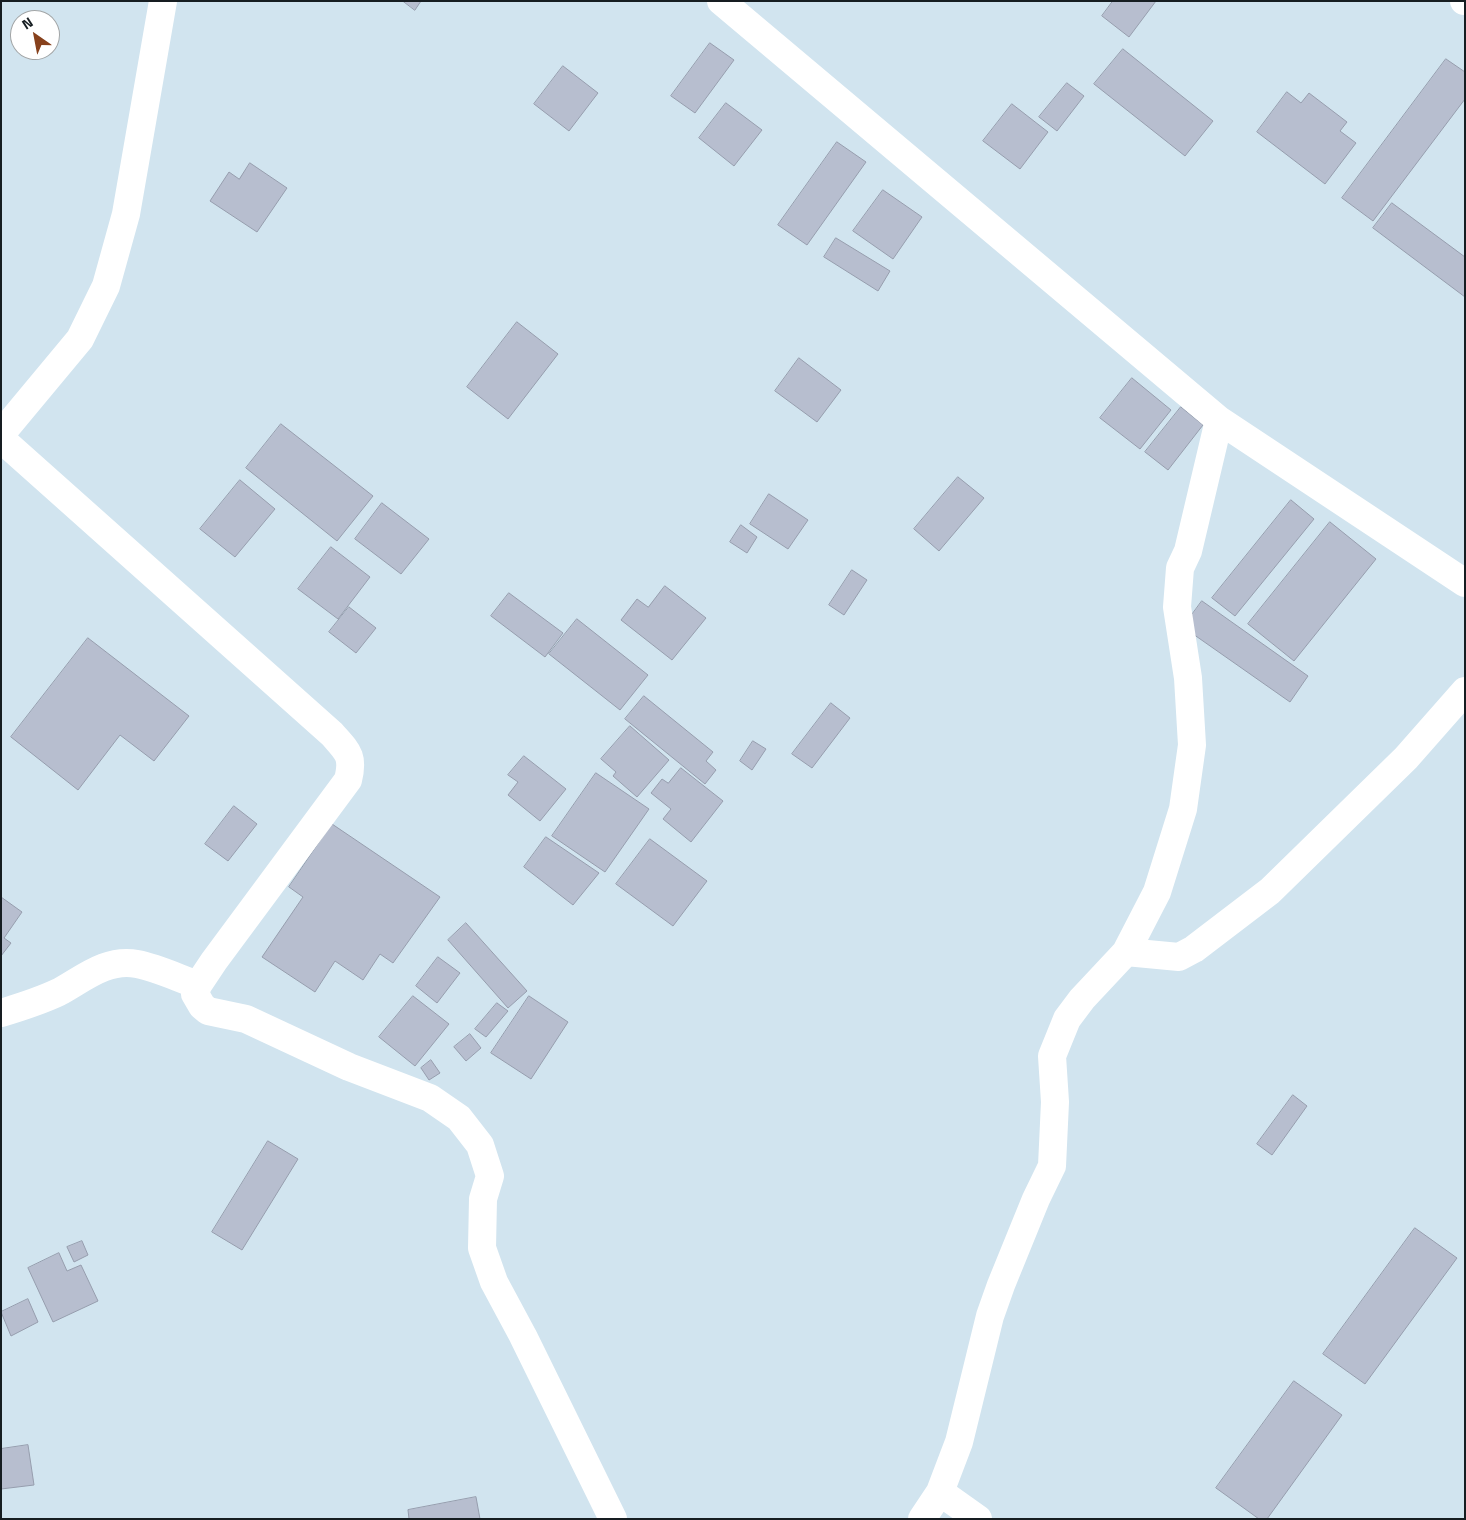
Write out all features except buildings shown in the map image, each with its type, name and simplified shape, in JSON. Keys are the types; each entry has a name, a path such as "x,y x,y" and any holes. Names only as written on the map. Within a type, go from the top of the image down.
{"street":[{"path":"1,434 80,339 106,286 126,214 163,1"},
{"path":"721,1 1219,420 1465,583"},
{"path":"922,1519 940,1492 959,1442 990,1316 1000,1285 1052,1166 1055,1102 1052,1056 1066,1019 1126,952 1157,892 1183,809 1192,745 1188,678 1177,607 1180,568 1188,551 1219,420"},
{"path":"1,439 332,734 347,750 352,765 348,780 214,961 198,985 195,994 202,1006 208,1011 246,1019 349,1067 430,1098 459,1118 480,1145 490,1176 483,1200 482,1248 494,1282 523,1336 613,1519"},
{"path":"1126,952 1178,956 1194,949 1270,891 1406,758 1465,691"},
{"path":"1,1013 30,1005 91,972 118,964 136,964 198,985"},
{"path":"940,1492 978,1519"}]}
